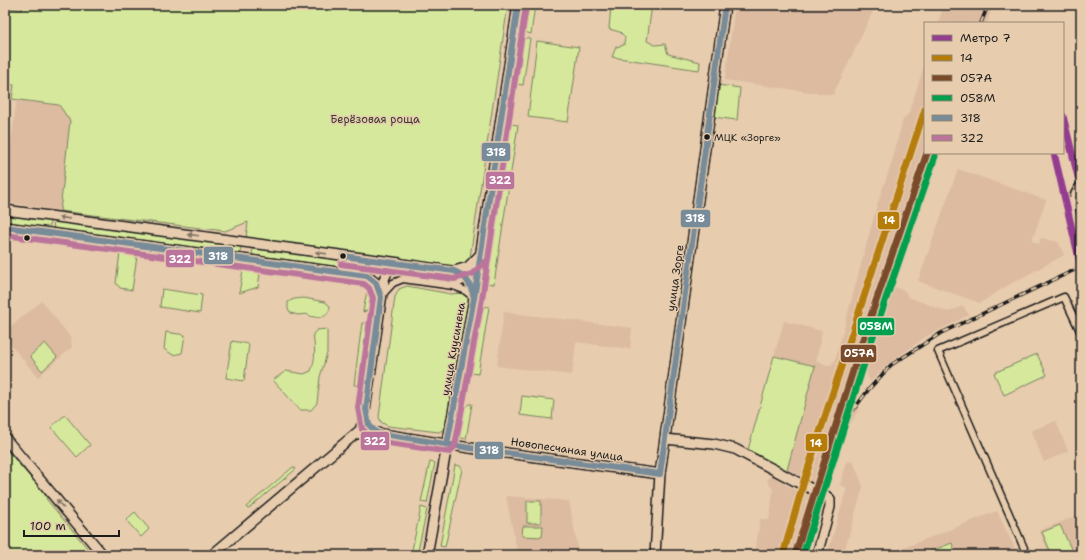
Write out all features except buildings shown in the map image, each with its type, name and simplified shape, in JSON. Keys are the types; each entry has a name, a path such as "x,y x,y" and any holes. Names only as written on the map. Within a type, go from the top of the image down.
{"street":[{"name":"улица Куусинена","path":"427,555 474,298 479,256 518,5"},
{"name":"улица Зорге","path":"655,555 660,474 725,5"},
{"path":"1081,184 1072,200 1074,217 1081,232"},
{"path":"5,210 454,271 462,274 467,279 474,298"},
{"path":"5,227 367,276 376,283 381,297"},
{"path":"454,271 468,267 479,256"},
{"path":"453,286 467,279 479,256"},
{"path":"212,555 357,434 363,424 366,409 381,297 386,272 393,266 402,264"},
{"path":"381,297 393,283 403,279 453,286 464,290 474,298"},
{"path":"1027,555 938,351 1064,297 1081,333"},
{"path":"366,409 369,425 377,433"},
{"name":"Новопесчаная улица","path":"357,434 377,433 447,445 660,474"},
{"path":"5,438 103,555"},
{"path":"665,439 714,444 735,449 797,482 826,495 830,499 830,507 817,555"}],"shaded area":[{"path":"735,5 876,5 833,95 725,80"},
{"path":"944,5 993,5 987,22 938,22"},
{"path":"924,66 924,154 941,154 895,287 905,291 908,297 948,312 963,306 969,315 925,337 887,365 870,382 865,367 853,394 859,408 836,451 823,487 817,506 823,508 808,555 723,555 723,551 756,548 760,519 769,520 773,489 767,481 771,475 797,491 801,477 787,470 815,366 774,356 784,321 822,331 816,362 830,366 835,361 878,202 891,165 903,120 909,113"},
{"path":"17,99 59,105 71,121 60,211 5,202 5,185"},
{"path":"958,169 1046,200 1032,241 1039,244 1041,238 1058,242 1064,255 1005,287 980,303 918,281"},
{"path":"42,301 71,338 72,347 38,377 5,338 5,331"},
{"path":"504,312 632,328 630,349 576,342 572,375 497,366"},
{"path":"1056,421 1068,451 1044,462 1031,431"},
{"path":"847,461 854,463 863,487 843,555 827,555 847,488 840,485"},
{"path":"506,496 569,501 579,555 566,555 565,553 555,555 518,555"},
{"path":"997,511 1018,555 886,555"},
{"path":"1081,514 1081,555 1050,555 1039,531"}],"green space":[{"name":"Берёзовая роща","path":"23,5 508,5 470,257 465,263 454,266 246,238 248,222 225,231 60,211 70,121 59,105 12,99 14,85 5,83 5,7 22,10"},
{"path":"527,5 535,5 531,34 525,32 524,28"},
{"path":"611,5 638,5 636,9 650,6 651,12 647,41 655,45 665,44 668,54 700,62 699,70 612,57 616,47 624,45 625,37 620,32 609,29"},
{"path":"526,38 530,38 523,85 516,84 522,43"},
{"path":"537,41 579,47 568,122 528,117"},
{"path":"717,85 740,88 737,120 713,117"},
{"path":"509,124 518,125 494,284 485,283"},
{"path":"5,214 50,220 49,229 5,223"},
{"path":"54,220 241,245 240,254 53,229"},
{"path":"253,246 368,261 366,271 252,255"},
{"path":"120,253 137,256 132,290 120,288 116,283"},
{"path":"403,267 452,273 451,281 399,273 398,270"},
{"path":"243,270 260,273 258,287 239,293"},
{"path":"368,285 372,286 373,289 372,309 363,312"},
{"path":"407,286 451,294 462,293 470,298 448,424 439,432 388,426 381,422 379,417 395,297 399,289"},
{"path":"162,289 202,295 200,313 160,307"},
{"path":"304,298 325,302 330,306 329,311 321,317 291,313 288,309 288,302 294,299"},
{"path":"481,306 489,307 478,374 472,373 470,369"},
{"path":"362,323 370,324 366,356 363,356 359,385 354,385"},
{"path":"327,329 327,353 320,377 317,403 311,410 300,410 273,380 286,371 304,374 311,371 315,353 313,334 317,330"},
{"path":"166,332 185,335 182,353 173,355 164,349"},
{"path":"232,341 249,344 244,381 226,378"},
{"path":"45,343 57,357 42,371 30,356"},
{"path":"1037,354 1047,375 1004,395 994,373"},
{"path":"774,356 815,366 787,470 748,450"},
{"path":"522,396 554,400 552,419 520,415"},
{"path":"469,404 472,404 466,439 459,437 463,409"},
{"path":"65,415 90,445 77,457 51,427"},
{"path":"5,448 30,477 43,489 47,500 93,555 5,555"},
{"path":"430,462 435,463 427,503 421,502"},
{"path":"455,465 460,466 462,469 445,547 440,546"},
{"path":"293,467 296,469 248,509 246,507"},
{"path":"527,501 541,501 541,523 527,523"},
{"path":"421,507 427,509 417,555 411,555"},
{"path":"135,512 149,529 141,537 126,520"},
{"path":"1060,525 1074,555 1052,555 1042,532"},
{"path":"523,526 543,526 542,537 522,536"},
{"path":"952,543 956,555 932,555 931,551"}],"railway":[{"path":"981,22 988,5"},
{"path":"836,422 864,355 936,154"},
{"path":"800,555 820,486 839,433 848,417 869,389 891,365 941,333 1081,267"}],"metro line":[{"name":"7","path":"1064,120 1078,177"},
{"name":"7","path":"1054,154 1081,267"}],"transit line":[{"name":"318","path":"474,299 518,5"},
{"name":"318","path":"5,227 367,276 376,283 381,297 366,409 369,425 377,433 470,448 660,474 725,5"},
{"name":"322","path":"5,235 364,284 369,288 373,298 358,408 362,429 375,441 450,452 455,446 482,299 526,6"},
{"name":"14","path":"783,555 804,481 924,112"},
{"name":"057А","path":"795,555 863,339 927,154"},
{"name":"058М","path":"803,555 871,342 935,156"},
{"name":"318","path":"343,256 454,271 465,278 470,285 474,298 447,445"},
{"name":"322","path":"341,264 454,279 472,274 485,262"}],"place":[{"name":"МЦК «Зорге»","path":"707,137"}]}
